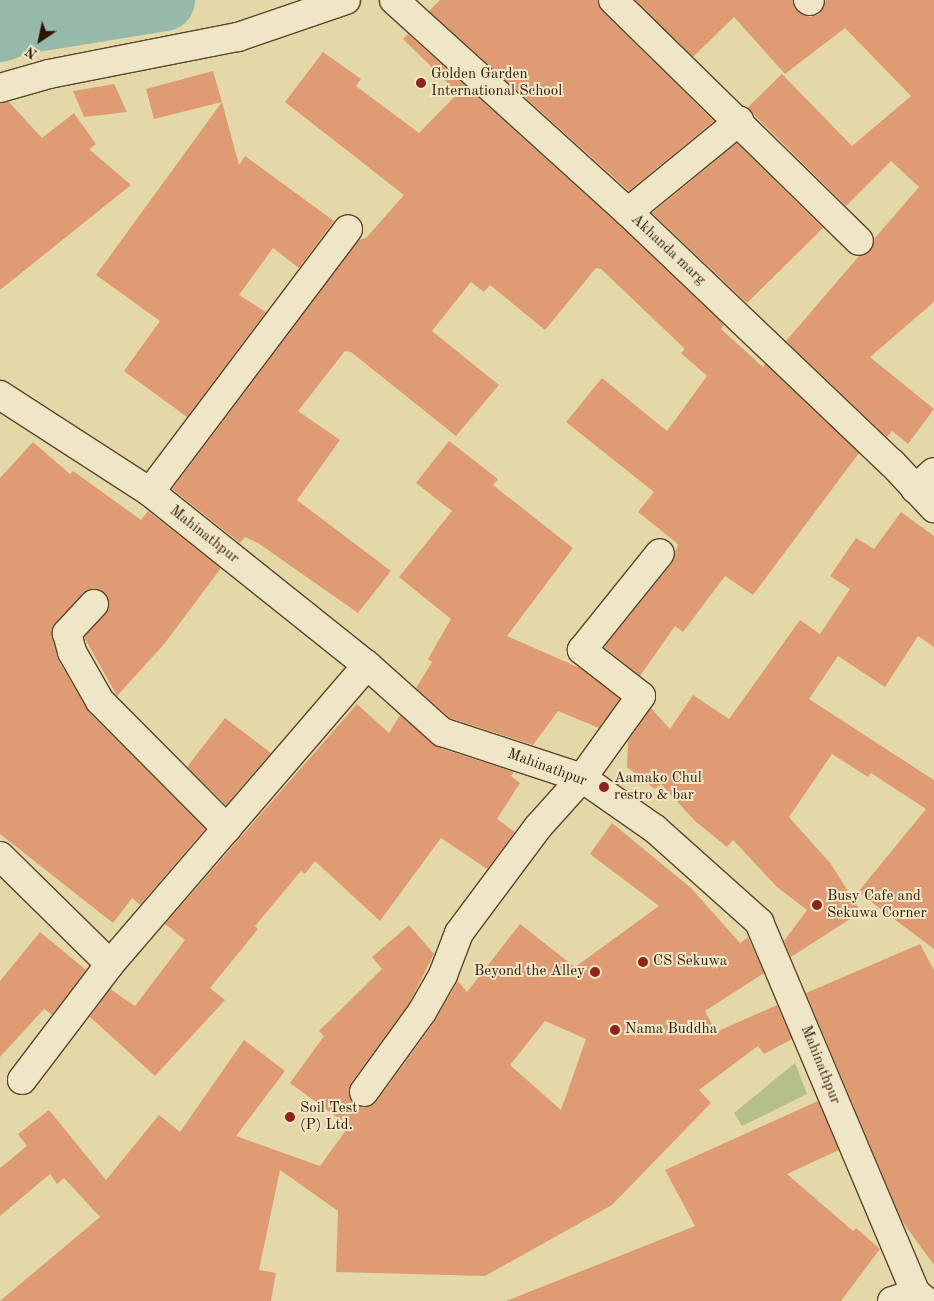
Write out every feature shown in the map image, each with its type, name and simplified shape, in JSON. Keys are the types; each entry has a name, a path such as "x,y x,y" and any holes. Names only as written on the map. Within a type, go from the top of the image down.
{"street":[{"path":"0,88 49,74 238,37 346,0"},
{"name":"Akhanda marg","path":"394,0 628,212 892,463 924,480 934,508"},
{"path":"613,0 739,121 859,241"},
{"path":"628,212 739,121"},
{"path":"150,492 348,229"},
{"name":"Mahinathpur","path":"0,395 150,492 367,665 442,732 582,778 655,829 759,922 911,1298"},
{"path":"364,1092 422,1012 443,975 458,932 538,827 582,778 641,696 582,650 660,553"},
{"path":"94,604 67,633 72,652 100,701 227,829"},
{"path":"22,1080 110,964 367,665"},
{"path":"0,856 110,964"}],"green space":[{"path":"795,1063 807,1094 742,1126 734,1113"}],"building":[{"path":"440,0 598,0 602,11 714,121 629,191 429,11"},
{"path":"635,0 793,0 795,9 810,17 819,14 826,0 934,0 934,302 870,357 934,409 908,444 892,431 887,437 786,341 859,256 870,252 874,239 919,187 891,161 846,206 747,108 782,74 852,146 911,96 845,28 785,74 734,17 693,57"},
{"path":"408,34 617,223 724,325 721,329 763,367 765,364 859,453 753,595 725,576 683,632 675,626 640,676 604,647 672,563 678,544 638,512 654,492 566,422 602,378 667,431 707,376 681,353 685,349 601,269 596,268 545,330 490,285 484,292 471,282 432,331 499,385 456,436 351,352 345,351 298,411 340,440 297,500 391,571 358,613 258,543 245,537 240,543 172,489 359,240 366,238 404,195 285,102 323,52 361,79 356,86 419,133 458,93 403,39"},
{"path":"213,71 222,102 154,119 146,89"},
{"path":"114,84 127,112 84,117 73,91"},
{"path":"9,102 42,138 74,113 96,144 89,149 131,185 0,290 0,103"},
{"path":"222,102 239,165 245,156 334,221 299,268 273,248 239,295 266,312 187,417 124,371 160,321 96,275"},
{"path":"737,143 823,228 747,303 652,213"},
{"path":"449,441 498,479 493,485 573,548 507,636 580,668 620,699 599,728 558,711 533,745 450,718 416,688 432,662 428,659 451,619 399,577 452,511 416,483"},
{"path":"33,442 70,474 73,471 141,520 148,511 221,568 165,643 117,696 84,637 109,608 105,593 97,589 83,593 52,629 58,660 89,712 205,829 140,905 132,898 113,923 0,834 0,478"},
{"path":"901,512 934,536 934,647 918,636 885,687 838,656 809,699 934,780 934,949 858,892 926,809 871,773 868,777 832,754 789,817 831,864 861,912 791,957 784,941 807,910 777,887 733,840 727,847 695,821 661,784 655,789 627,767 628,741 651,708 670,729 693,695 729,719 800,620 820,634 850,589 830,576 856,538 874,549"},
{"path":"357,704 389,733 400,715 437,747 514,772 511,776 520,783 497,819 515,832 487,869 441,838 380,921 315,861 305,874 301,871 255,926 258,929 210,988 225,1000 155,1076 90,1017 110,989 135,1006 185,940 165,924"},
{"path":"225,718 271,753 226,805 187,767"},
{"path":"612,823 691,888 740,943 748,937 764,973 705,1011 716,1032 777,1005 792,1039 764,1054 758,1046 699,1090 711,1103 612,1205 485,1276 336,1272 338,1211 280,1170 259,1270 276,1273 271,1301 0,1301 100,1217 64,1178 57,1184 50,1174 0,1216 0,1168 27,1146 18,1134 49,1110 106,1180 159,1115 180,1132 244,1040 285,1071 236,1136 320,1166 349,1126 290,1083 324,1036 319,1031 382,969 372,957 409,925 434,954 409,1004 351,1083 350,1099 363,1108 377,1101 435,1021 458,981 467,992 520,924 575,967 659,906 590,854","holes":["545,1021 586,1039 561,1110 510,1065"]},
{"path":"40,932 86,970 52,1015 44,1009 0,1057 0,981"},
{"path":"920,944 934,970 934,1265 902,1221 806,993"},
{"path":"818,1101 839,1150 787,1174 853,1231 856,1228 880,1249 841,1301 506,1301 695,1226 665,1170"}],"waterway":[{"path":"0,31 18,24 164,0"}],"place":[{"name":"Golden Garden International School","path":"421,83"},
{"name":"Aamako Chul restro & bar","path":"604,787"},
{"name":"Busy Cafe and Sekuwa Corner","path":"817,905"},
{"name":"CS Sekuwa","path":"643,962"},
{"name":"Beyond the Alley","path":"595,972"},
{"name":"Nama Buddha","path":"615,1030"},
{"name":"Soil Test (P) Ltd.","path":"290,1117"}]}
